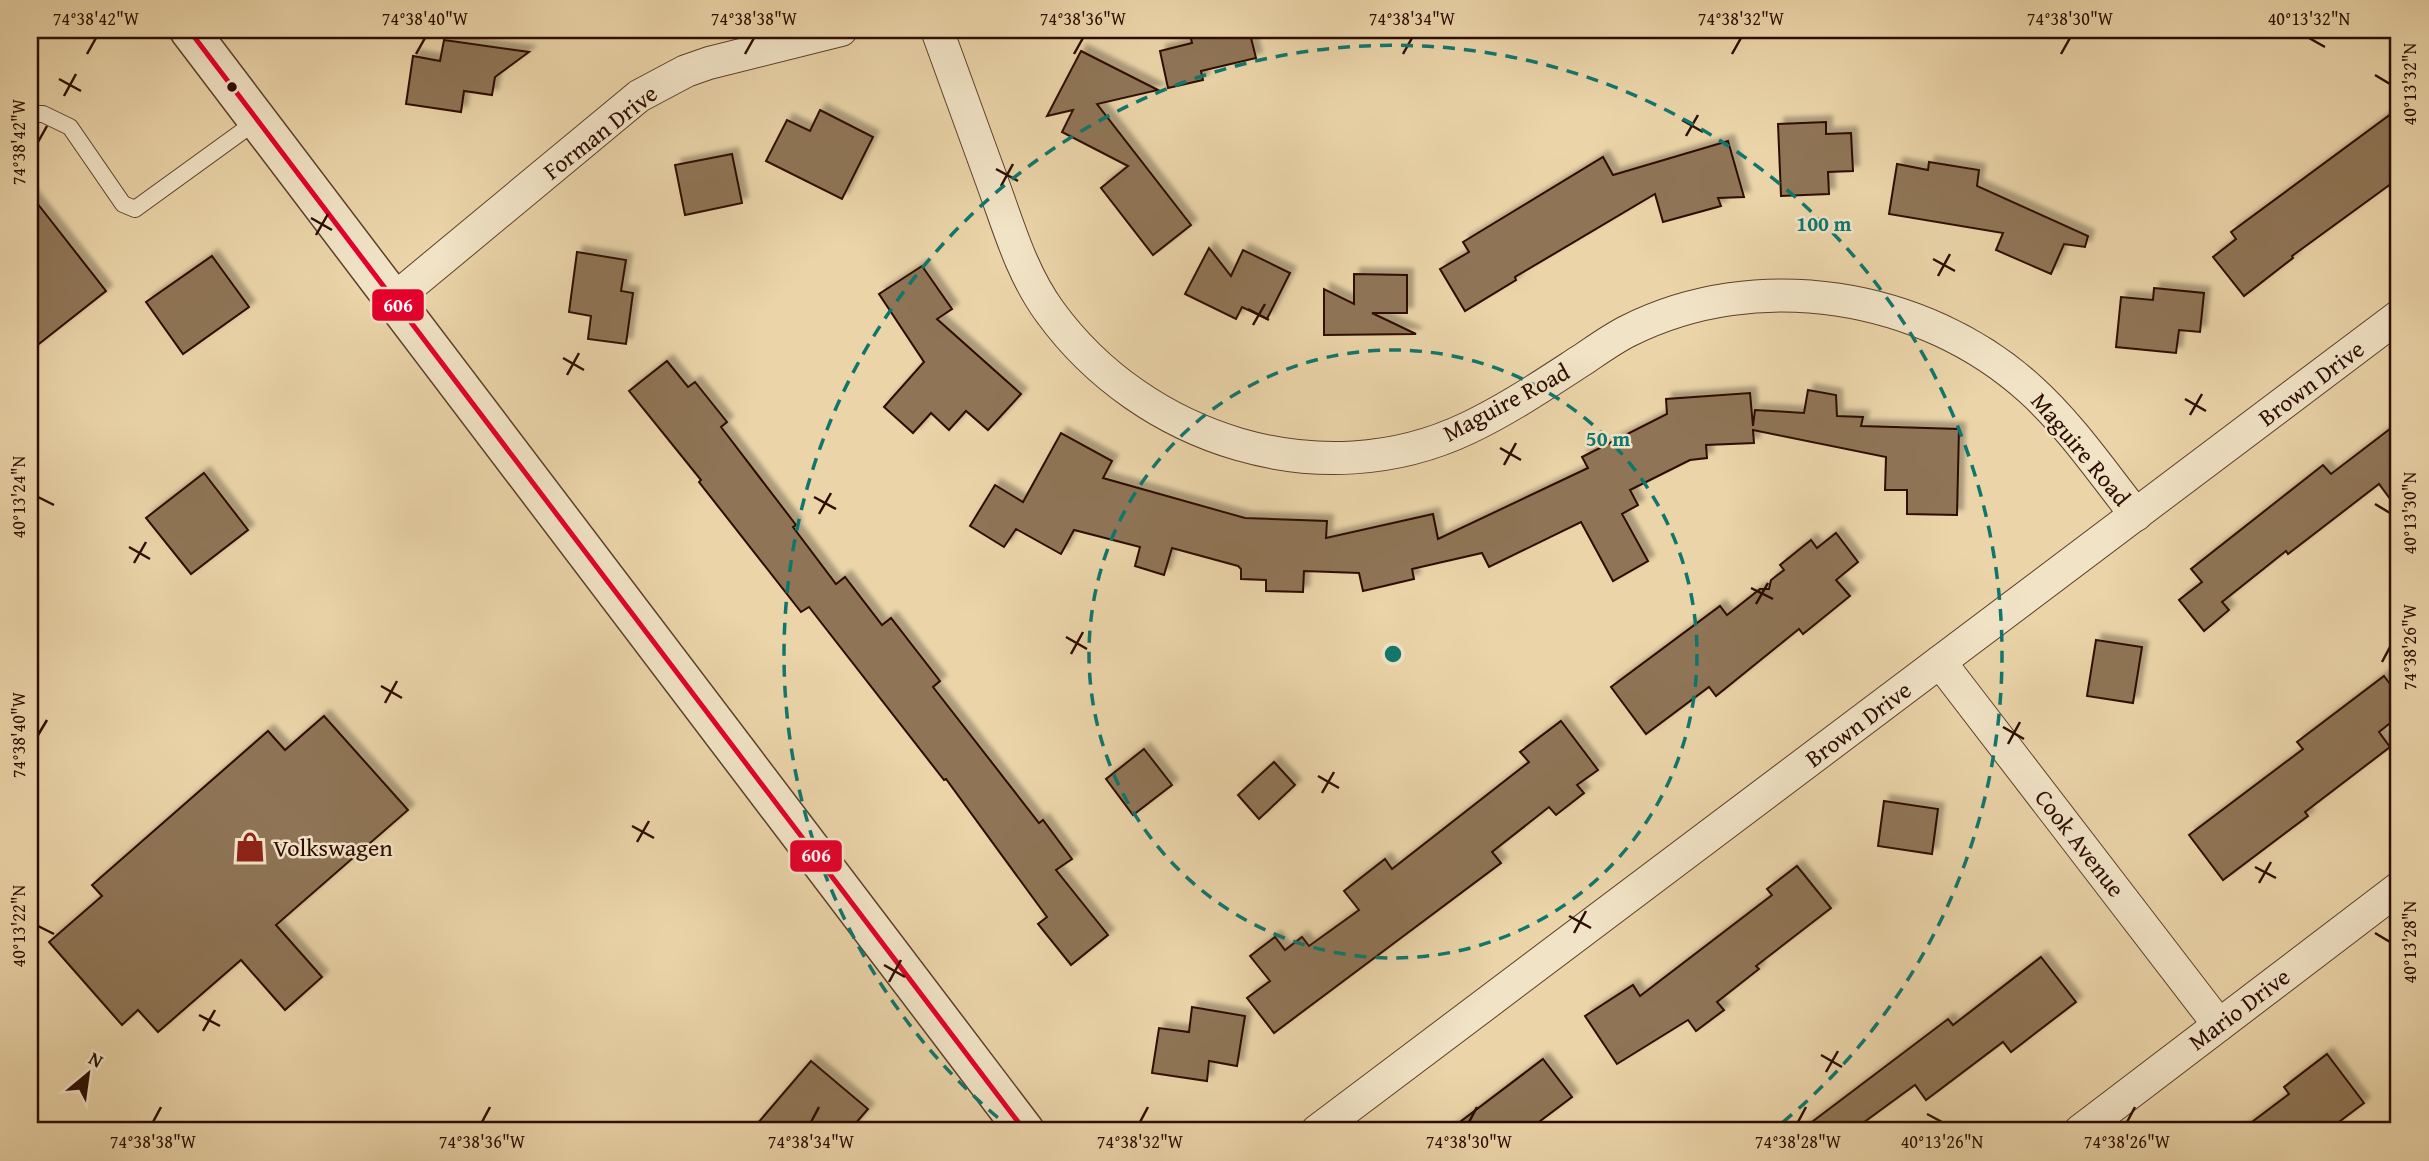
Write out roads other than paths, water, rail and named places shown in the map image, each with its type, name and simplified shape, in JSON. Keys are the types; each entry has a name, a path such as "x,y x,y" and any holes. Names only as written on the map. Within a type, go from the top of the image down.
{"street":[{"path":"189,30 1025,1131"},
{"name":"Forman Drive","path":"393,300 639,96 685,71 709,63 841,30"},
{"name":"Maguire Road","path":"937,30 1020,259 1049,310 1087,356 1127,391 1172,419 1233,444 1297,457 1362,456 1415,447 1465,429 1518,401 1628,331 1681,310 1742,297 1806,295 1863,303 1911,318 1979,351 2030,388 2136,514"},
{"name":"Brown Drive","path":"1317,1131 2399,316"},
{"name":"Cook Avenue","path":"1940,662 2219,1025"},
{"name":"Mario Drive","path":"2080,1131 2399,888"}],"lane":[{"path":"30,114 43,114 70,127 123,204 135,209 258,120"}],"place":[{"name":"Volkswagen","path":"250,847"}]}
